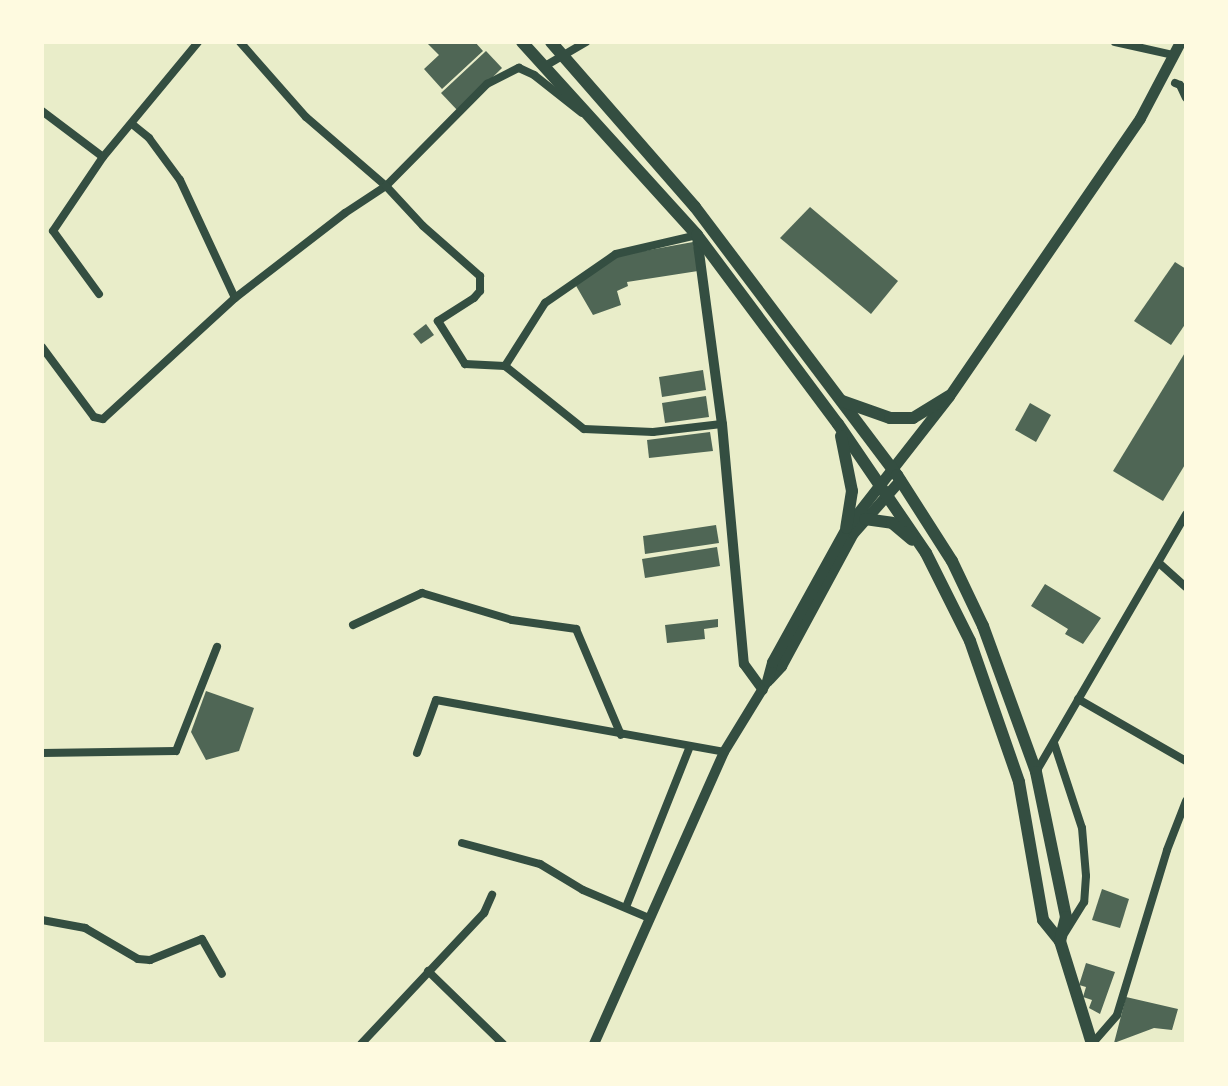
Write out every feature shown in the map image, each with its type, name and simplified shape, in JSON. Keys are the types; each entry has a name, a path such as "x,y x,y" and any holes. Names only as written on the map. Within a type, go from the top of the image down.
{"main road":[{"path":"522,42 697,235 838,424 926,553 970,641 1019,782 1043,920 1060,941 1092,1044"},
{"path":"551,42 695,207 892,468 952,561 983,626 1036,772 1066,917 1060,941"},
{"path":"762,685 846,528 949,396 1140,118 1180,42"},
{"path":"842,401 890,418 913,418 949,396"},
{"path":"838,424 852,491 846,528"},
{"path":"762,685 781,666 853,533 900,480"},
{"path":"865,519 892,523 926,553"}],"street":[{"path":"99,294 53,231 103,157 198,42"},
{"path":"240,42 306,117 386,186 423,226 480,276 480,291 474,298 438,321 456,354 474,367 505,366 584,429 653,432 722,424"},
{"path":"545,66 586,42"},
{"path":"1115,42 1173,55"},
{"path":"42,347 94,417 100,420 235,298 345,213 386,186 487,84 519,68 534,75 568,106 589,117"},
{"path":"1180,83 1186,98"},
{"path":"42,111 103,157"},
{"path":"132,124 149,138 180,180 235,298"},
{"path":"505,366 545,303 604,262 616,254 697,235 722,424 744,664 762,685 724,752 594,1044"},
{"path":"1036,772 1186,514"},
{"path":"1159,563 1186,587"},
{"path":"353,625 422,593 512,620 576,629 621,735"},
{"path":"42,753 176,751 217,647"},
{"path":"1078,699 1186,761"},
{"path":"417,753 436,700 724,752"},
{"path":"1054,743 1082,828 1086,876 1084,902 1060,941"},
{"path":"626,907 690,746"},
{"path":"1092,1044 1117,1015 1167,850 1186,801"},
{"path":"462,843 540,864 583,890 649,918"},
{"path":"361,1044 484,913 492,895"},
{"path":"42,920 85,928 138,959 150,960 202,939 222,974"},
{"path":"428,971 503,1044"}],"building":[{"path":"426,42 475,42 483,51 442,89 424,69 439,55"},
{"path":"486,51 502,68 458,111 441,93"},
{"path":"810,207 898,281 871,314 780,238"},
{"path":"693,242 698,271 627,282 628,286 617,291 621,305 593,315 575,284 616,256"},
{"path":"1175,262 1186,269 1186,323 1171,345 1134,321"},
{"path":"426,324 434,335 421,344 413,334"},
{"path":"1186,351 1186,463 1163,501 1113,471"},
{"path":"703,370 706,390 662,397 659,377"},
{"path":"706,396 709,417 665,423 662,403"},
{"path":"1030,403 1051,415 1036,442 1015,430"},
{"path":"710,432 713,451 649,458 647,440"},
{"path":"716,525 719,543 645,554 643,536"},
{"path":"717,547 720,566 645,578 642,559"},
{"path":"1045,584 1101,618 1083,644 1065,634 1068,629 1031,606"},
{"path":"718,619 718,627 704,629 705,639 667,643 665,625"},
{"path":"206,691 254,708 239,751 206,760 191,732"},
{"path":"1102,889 1129,899 1120,928 1092,920"},
{"path":"1086,963 1115,972 1100,1014 1089,1008 1092,1000 1083,997 1086,987 1079,985"},
{"path":"1126,997 1178,1009 1172,1030 1154,1028 1114,1043"}]}
